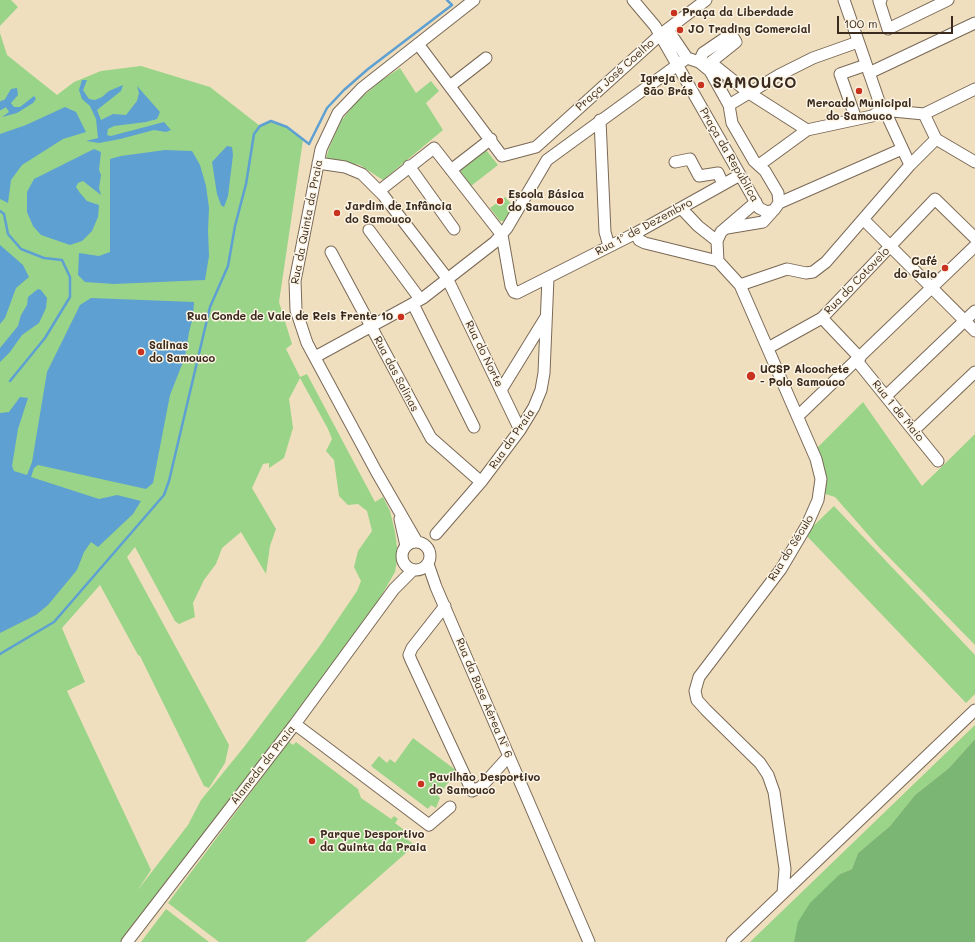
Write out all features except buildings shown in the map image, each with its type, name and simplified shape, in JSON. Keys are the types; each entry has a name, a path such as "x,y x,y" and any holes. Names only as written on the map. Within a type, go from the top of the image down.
{"street":[{"name":"Rua da Quinta da Praia","path":"398,510 315,357 299,323 294,291 296,271 318,164 328,132 345,105 362,88 474,0"},
{"path":"633,0 655,26 664,32 687,58 702,64 714,65 749,93 807,130"},
{"path":"664,32 706,0"},
{"path":"844,0 867,69 883,110 910,165"},
{"path":"881,0 880,1 888,29 941,1"},
{"path":"856,119 840,74 867,69 975,22"},
{"name":"Praça José Coelho","path":"491,139 502,156 536,147 664,32 677,65 547,160 502,235"},
{"path":"729,105 780,75 813,58 858,42"},
{"path":"418,44 491,139 452,170"},
{"path":"450,86 486,58"},
{"path":"677,65 687,58"},
{"name":"Praça da República","path":"677,65 756,202 763,211 775,207 778,194 764,171 754,161 732,123 729,105 702,64"},
{"path":"759,165 807,130 872,116 883,110 924,114 975,89"},
{"path":"964,94 975,101"},
{"path":"924,114 936,139 975,162"},
{"path":"600,120 605,232 609,246"},
{"path":"740,285 787,269 806,274 813,272 826,262 864,220 910,165 936,139"},
{"path":"541,141 552,156"},
{"path":"315,357 417,302 502,235 434,148 379,190"},
{"path":"727,228 763,222 775,207 902,149"},
{"path":"675,162 690,159 699,176 718,173 723,184"},
{"name":"Rua do Norte","path":"318,164 345,167 362,174 379,190 447,278 520,430"},
{"path":"409,166 454,229"},
{"name":"Rua 1º de Dezembro","path":"502,235 514,292 517,293 636,232 740,175"},
{"name":"Rua do Cotovelo","path":"768,348 822,318 935,199 975,238"},
{"path":"636,232 639,240 645,243 718,261 717,241 721,232 756,202"},
{"path":"681,208 698,226 717,241"},
{"path":"864,220 975,332"},
{"path":"369,230 417,302 474,427"},
{"path":"798,416 975,246"},
{"name":"Rua das Salinas","path":"330,252 431,438 481,482"},
{"name":"Rua do Século","path":"718,261 740,285 816,459 821,479 818,500 807,525 781,568 697,681 695,696 706,710 760,763 768,775 774,792 784,869"},
{"name":"Rua da Praia","path":"436,534 481,482 520,430 534,407 541,390 544,373 548,278"},
{"path":"886,396 975,310"},
{"path":"501,390 546,316"},
{"name":"Rua 1 de Maio","path":"822,318 859,359 886,396 938,461"},
{"path":"914,430 975,372"},
{"path":"398,510 417,542"},
{"path":"398,510 406,546 402,554 416,567 430,560 430,551 426,545 417,542 406,546"},
{"name":"Alameda da Praia","path":"127,942 295,724 397,586 416,567"},
{"name":"Rua da Base Aérea Nº 6","path":"416,567 436,587 445,606 590,942"},
{"path":"445,606 412,648 409,655 411,660 472,791 481,787 510,756"},
{"path":"732,942 975,710"},
{"path":"295,724 429,825 450,807"},
{"path":"784,869 791,874 803,874"},
{"path":"783,893 784,869"}],"green space":[{"path":"0,0 11,0 18,7 0,26"},
{"name":"Salinas do Samouco","path":"0,33 7,55 57,95 74,82 101,71 141,66 210,87 260,126 271,121 287,127 303,140 279,302 292,344 286,349 300,377 307,374 375,502 383,497 390,511 398,555 395,572 369,617 301,715 123,942 0,942","holes":["300,378 332,439 326,451 334,460 339,496 348,505 358,504 367,511 372,531 358,551 354,567 361,581 357,591 319,647 244,747 201,800 188,825 137,891 151,870 67,691 85,682 62,628 100,585 138,655 140,656 204,786 209,788 225,763 229,745 127,557 135,547 175,621 179,624 195,617 193,603 204,580 216,564 222,548 241,532 266,574 270,546 276,529 252,488 263,464 269,463 269,468 284,458 293,428 289,399"]},
{"path":"400,68 416,93 431,81 439,91 426,103 443,130 383,180 360,165 326,159 329,148 341,121 356,102 382,80"},
{"path":"486,150 498,165 471,186 460,171"},
{"path":"505,197 513,206 505,221 500,221 490,208"},
{"path":"863,402 922,486 975,434 975,645 878,546 835,497 819,492 813,452"},
{"path":"834,506 975,655 975,694 966,703 805,534"},
{"path":"975,725 975,739 949,768 915,795 890,826 858,853 852,869 840,874 794,942 750,942"},
{"name":"Pavilhão Desportivo do Samouco","path":"413,738 457,771 438,796 440,798 436,808 431,805 428,809 371,766 379,756 387,763 390,759 395,763"},
{"path":"975,739 975,942 794,942 798,922 810,903 840,874 852,869 858,853 890,826 915,795 949,768"},
{"name":"Parque Desportivo da Quinta da Praia","path":"287,740 293,745 296,742 358,789 361,798 391,819 394,816 398,819 395,823 403,829 404,837 415,845 305,942 219,942 168,903 287,744"},
{"path":"166,909 209,942 141,942"}],"water":[{"path":"82,80 87,80 83,90 89,99 95,100 102,97 109,91 123,85 121,91 97,110 101,120 113,114 126,115 137,101 139,93 137,86 160,112 157,119 114,126 108,129 107,135 111,136 164,122 171,130 166,132 154,130 99,143 86,141 98,138 96,119 90,106 82,99 79,90"},
{"path":"17,88 18,95 11,103 14,107 20,107 34,96 36,99 33,103 17,113 2,117 9,112 4,104 5,99 11,89"},
{"path":"65,107 76,112 86,132 63,139 22,165 11,180 8,203 0,199 0,134 26,125"},
{"path":"227,146 232,147 233,155 228,196 224,207 221,205 217,194 212,162"},
{"path":"94,149 101,152 99,170 101,175 99,188 101,195 83,181 78,183 76,187 87,201 99,205 98,217 92,231 82,241 70,245 41,235 33,226 27,212 27,192 34,179"},
{"path":"165,150 192,151 200,165 206,186 209,208 209,256 205,280 114,284 85,282 78,275 79,253 99,256 110,252 110,159"},
{"path":"0,245 23,265 29,277 16,288 5,318 0,324"},
{"path":"38,289 41,290 47,298 46,308 39,323 22,335 10,352 0,362 0,348 18,326 21,315 27,305 28,297"},
{"path":"91,298 194,302 193,317 185,357 170,395 153,483 146,489 38,465 34,468 31,477 99,499 117,495 141,501 133,514 98,547 91,542 84,552 77,570 48,605 36,615 0,633 0,413 9,412 20,397 28,398 18,429 12,466 14,471 27,475 32,462 47,372 80,305"}],"waterway":[{"path":"0,654 54,622 164,495 169,481 210,307 228,266 235,226 246,184 254,134 260,126 271,121 287,127 309,144 327,108 344,90 368,69 452,5 447,0"},
{"path":"0,106 4,104"},
{"path":"0,211 4,214 8,234 21,249 44,258 62,260 70,277 70,297 45,338 10,381"}],"place":[{"name":"Praça da Liberdade","path":"674,13"},
{"name":"JO Trading Comercial","path":"680,30"},
{"name":"Igreja de São Brás","path":"701,85"},
{"name":"Mercado Municipal do Samouco","path":"859,91"},
{"name":"Escola Básica do Samouco","path":"500,201"},
{"name":"Jardim de Infância do Samouco","path":"337,213"},
{"name":"Café do Gaio","path":"945,268"},
{"name":"Rua Conde de Vale de Reis Frente 10","path":"401,317"},
{"name":"Salinas do Samouco","path":"141,352"},
{"name":"UCSP Alcochete - Polo Samouco","path":"751,376"},
{"name":"Pavilhão Desportivo do Samouco","path":"421,784"},
{"name":"Parque Desportivo da Quinta da Praia","path":"312,841"}],"district":[{"name":"SAMOUCO","path":"755,83"}]}
